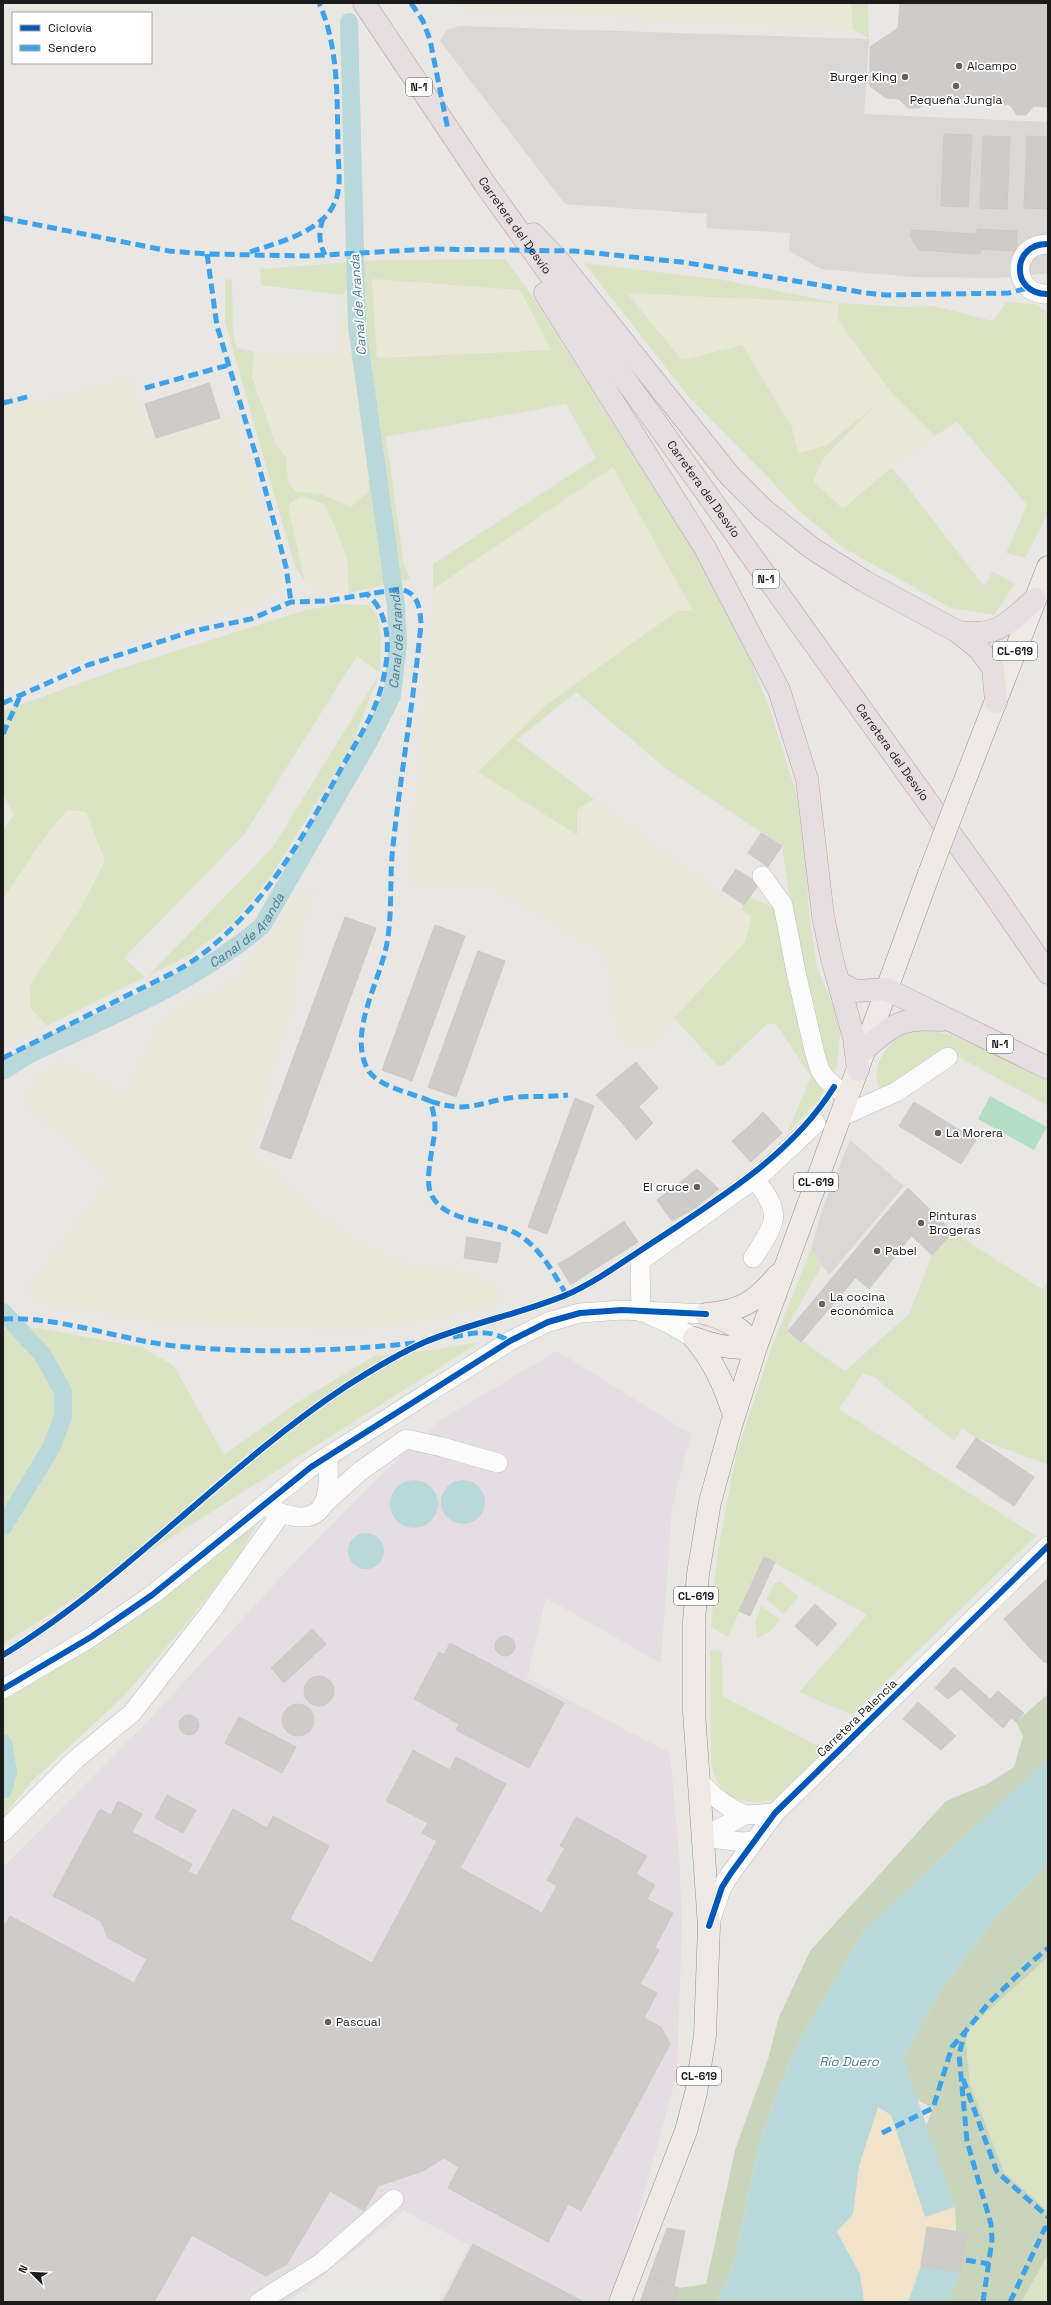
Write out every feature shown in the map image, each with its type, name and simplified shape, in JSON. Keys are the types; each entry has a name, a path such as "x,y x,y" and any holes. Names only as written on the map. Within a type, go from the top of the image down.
{"highway":[{"name":"Carretera del Desvío","path":"364,3 480,177 993,893 1048,973"},
{"name":"N-1","path":"480,177 559,261 730,476 763,509 813,549 857,577 958,632 976,634 1004,627 1035,599"},
{"name":"N-1","path":"480,177 551,303 705,548 779,690 807,779 824,916 832,959 840,983 854,1038 858,1070"},
{"path":"958,632 979,649 993,668 996,702"},
{"name":"N-1","path":"840,983 856,991 886,989 1048,1068"},
{"path":"865,1049 888,1028 912,1018 952,1020"}],"main road":[{"name":"CL-619","path":"620,2302 686,2131 696,2093 705,2035 709,1926 693,1665 698,1574 710,1502 734,1416 756,1347 930,871 1048,567"},
{"path":"706,1314 728,1312 760,1296 785,1267"},
{"path":"694,1338 721,1347 743,1349 756,1347 744,1332 729,1322 706,1314"},
{"path":"694,1338 708,1354 719,1374 734,1416"}],"street":[{"path":"1048,244 1034,246 1027,251 1020,266 1021,278 1028,288 1041,294 1048,294"},
{"path":"762,876 783,905 799,987 820,1070 826,1079 847,1097"},
{"path":"840,1117 896,1092 948,1057"},
{"path":"642,1312 640,1261 754,1179 789,1151 816,1123"},
{"path":"753,1258 769,1234 774,1218 774,1207 754,1179"},
{"path":"3,1689 91,1637 152,1595 263,1504 328,1456 510,1341 548,1322 580,1313 622,1310 642,1312 673,1311 706,1314"},
{"path":"642,1312 668,1323 694,1338"},
{"path":"263,1504 281,1514 301,1517 312,1515 359,1472 406,1439 442,1446 498,1463"},
{"path":"324,1504 328,1486 328,1456"},
{"path":"3,1832 75,1760 132,1713 212,1610 281,1514"},
{"name":"Carretera Palencia","path":"709,1926 722,1887 753,1841 775,1813 1048,1546"},
{"path":"699,1781 711,1795 745,1815"},
{"path":"703,1836 745,1815 775,1813"},
{"path":"703,1836 742,1842 753,1841"},
{"path":"259,2302 321,2263 394,2199"}],"shaded area":[{"path":"448,3 851,3 853,30 459,9"},
{"path":"460,26 869,39 864,114 1048,122 1048,273 999,278 914,277 821,269 789,251 790,233 706,228 707,214 565,204 440,41 447,30"},
{"path":"372,279 520,290 551,350 377,358"},
{"path":"353,280 353,357 366,445 369,491 351,507 321,494 295,491 288,482 286,458 275,442 252,377 254,352 339,355 342,295"},
{"path":"627,293 839,303 837,320 891,392 935,436 892,467 843,509 813,481 824,458 873,408 825,446 798,453 792,427 682,360"},
{"path":"130,377 152,439 232,415 283,580 267,602 160,629 8,689 3,685 3,410"},
{"path":"614,467 693,611 677,611 546,705 478,772 577,835 577,810 594,799 751,916 745,942 647,1048 632,1047 619,1035 604,953 486,885 408,886 433,589"},
{"path":"301,496 325,504 347,557 349,593 323,595 305,583 287,505"},
{"path":"67,810 86,812 105,861 31,1009 47,1026 3,1046 3,899 39,845"},
{"path":"317,891 303,923 289,1017 280,1041 250,1151 301,1198 359,1242 413,1266 445,1267 496,1284 505,1293 493,1306 405,1324 352,1331 174,1324 38,1304 27,1287 109,1178 24,1104 37,1075 63,1060 124,1095 151,1041 165,1018 191,1000 222,987 239,974 298,895"},
{"path":"850,1140 904,1186 829,1275 811,1249 823,1207"},
{"path":"557,1351 691,1434 672,1508 661,1663 546,1598 527,1678 670,1753 679,1852 682,1924 677,2074 614,2302 439,2302 469,2245 404,2211 309,2287 286,2302 3,2302 3,1867 146,1723 295,1562 385,1471 442,1419"}],"green space":[{"path":"851,3 868,3 869,39 853,30"},
{"path":"505,259 528,290 707,572 751,661 772,716 803,814 809,915 817,967 841,1025 837,1066 819,1100 787,1133 811,1077 776,1024 767,1024 724,1065 717,1065 674,1018 745,942 751,917 741,909 750,897 776,909 790,900 782,846 665,768 576,692 517,740 594,799 577,810 577,835 478,772 546,705 677,611 693,611 613,467 433,589 433,564 596,458 566,404 386,437 404,565 410,579 349,593 347,557 325,504 301,496 288,505 305,583 294,564 225,322 225,280 232,279 233,333 237,348 254,352 252,377 275,442 286,458 288,482 295,491 321,494 351,507 369,491 366,445 353,357 353,280 342,295 261,285 260,269 378,260","holes":["372,279 520,290 551,350 377,358"]},
{"path":"584,263 723,280 839,303 627,293 682,360 742,345 792,427 798,453 825,446 876,405 824,458 813,481 843,509 892,467 984,586 993,571 1015,584 994,615 951,608 842,547 794,506 766,475 688,396"},
{"path":"1006,302 1035,304 1048,313 1048,513 1025,558 1006,553 1027,505 957,422 935,436 891,392 837,319 839,303 905,307 934,306 993,321"},
{"path":"342,604 370,605 378,618 381,639 380,673 357,656 244,835 124,958 145,977 47,1026 31,1009 29,986 80,909 105,861 86,812 67,810 39,845 3,899 3,830 14,815 3,794 3,711 119,669 305,610"},
{"path":"379,675 351,747 271,876 234,922 192,954 148,976 273,847"},
{"path":"920,1028 951,1035 1037,1073 1048,1081 1048,1106 944,1049 902,1080 881,1089 877,1082 876,1075 877,1067 884,1053 900,1036"},
{"path":"990,1096 1047,1127 1034,1150 978,1119"},
{"path":"953,1232 1042,1289 1048,1282 1048,1465 976,1438 962,1428 954,1441 875,1378 863,1373 839,1409 1036,1536 852,1715 799,1692 867,1615 764,1557 728,1637 711,1627 717,1556 736,1455 771,1349 811,1249 822,1265 789,1324 788,1331 845,1371 909,1314 932,1255"},
{"path":"26,1326 142,1347 174,1366 224,1455 298,1402 374,1356 432,1350 480,1342 3,1644 3,1330"},
{"path":"258,1521 240,1555 184,1627 123,1697 31,1782 3,1817 3,1699 140,1616"},
{"path":"780,1581 799,1597 783,1614 766,1599 774,1584"},
{"path":"761,1606 780,1619 770,1632 757,1639 755,1621"},
{"path":"710,1650 722,1651 723,1696 825,1750 774,1799 762,1802 747,1802 735,1799 725,1792 717,1782 711,1764"},
{"path":"1048,1694 1048,1759 865,1929 800,2040 779,2088 759,2144 734,2263 717,2302 674,2302 679,2288 706,2284 735,2150 768,2059 779,2017 810,1951 946,1801 987,1784 1014,1767 1023,1736 1016,1722"},
{"path":"1048,1863 1048,1957 965,2032 970,2084 1004,2172 1048,2211 1048,2254 1022,2302 947,2302 960,2272 967,2233 956,2231 955,2207 926,2126 933,2108 917,2100 903,2058 939,1993 996,1917"},
{"path":"1048,1957 1048,2211 1004,2172 970,2084 965,2032"},
{"path":"1048,2254 1048,2302 1022,2302"}],"sand":[{"path":"878,2107 891,2115 925,2217 955,2207 956,2231 927,2227 921,2266 908,2302 864,2302 860,2274 837,2232 853,2214 859,2166"}],"water":[{"path":"409,1480 419,1480 431,1487 438,1499 438,1509 431,1521 419,1528 409,1528 401,1524 394,1517 390,1509 390,1499 394,1491 401,1484"},
{"path":"463,1480 475,1484 481,1490 485,1502 481,1514 475,1520 463,1524 451,1520 445,1514 441,1502 445,1490 451,1484"},
{"path":"370,1533 379,1538 383,1544 383,1558 379,1564 370,1569 362,1569 353,1564 349,1558 348,1547 353,1538 359,1534"},
{"name":"Río Duero","path":"1048,1759 1048,1863 996,1917 939,1993 903,2058 955,2207 925,2217 891,2115 878,2107 859,2166 853,2214 810,2261 837,2232 860,2274 864,2302 717,2302 734,2263 759,2144 779,2088 800,2040 865,1929"},
{"path":"921,2266 960,2272 947,2302 908,2302"}],"building":[{"name":"Alcampo","path":"900,3 1048,3 1048,107 1034,106 1026,115 1017,115 1010,105 928,100 919,108 908,108 899,99 886,98 870,86 870,47 898,28"},
{"path":"944,134 972,135 968,207 941,206"},
{"path":"983,136 1010,137 1007,209 980,208"},
{"path":"1027,136 1048,137 1048,209 1024,208"},
{"path":"978,229 1017,231 1016,251 982,249 979,254 919,250 910,236 912,230 975,234"},
{"path":"209,383 220,418 156,438 145,404"},
{"path":"761,833 782,846 768,867 748,853"},
{"path":"736,869 759,884 744,905 722,890"},
{"path":"345,917 376,928 291,1159 260,1148"},
{"path":"435,925 465,936 412,1081 382,1070"},
{"path":"478,951 505,961 456,1097 428,1087"},
{"path":"636,1062 658,1088 622,1123 596,1095"},
{"path":"575,1098 594,1106 547,1234 528,1227"},
{"name":"La Morera","path":"914,1102 976,1140 961,1164 899,1126"},
{"path":"639,1107 653,1123 636,1140 622,1123"},
{"path":"763,1112 782,1133 768,1146 749,1126"},
{"path":"749,1126 768,1146 751,1162 732,1141"},
{"name":"El cruce","path":"697,1169 719,1189 695,1208 675,1186"},
{"path":"675,1186 695,1208 672,1221 657,1200"},
{"name":"Pinturas Brogeras","path":"908,1188 953,1232 932,1255 887,1212"},
{"name":"Pabel","path":"887,1212 912,1235 869,1289 842,1266"},
{"path":"624,1221 638,1242 603,1264 590,1244"},
{"path":"467,1237 501,1243 497,1263 464,1258"},
{"path":"590,1244 603,1264 587,1274 575,1254"},
{"path":"575,1254 587,1274 571,1285 558,1264"},
{"name":"La cocina económica","path":"842,1266 856,1277 801,1342 788,1331"},
{"path":"976,1438 1034,1477 1014,1506 956,1467"},
{"path":"764,1557 775,1562 750,1616 739,1611"},
{"path":"1048,1578 1048,1627 1028,1646 1004,1619"},
{"path":"815,1604 837,1624 817,1646 795,1626"},
{"path":"1048,1627 1048,1661 1045,1663 1028,1646"},
{"path":"312,1629 326,1644 284,1683 271,1668"},
{"path":"505,1636 512,1639 515,1646 512,1653 505,1656 498,1653 495,1646 498,1639"},
{"path":"450,1643 564,1703 529,1768 456,1730 459,1724 414,1699 439,1652 444,1655"},
{"path":"954,1667 1011,1718 1003,1728 961,1689 948,1699 935,1688"},
{"path":"319,1676 330,1680 334,1691 330,1702 319,1706 308,1702 304,1691 308,1680"},
{"path":"998,1691 1024,1713 1016,1722 990,1699"},
{"path":"918,1702 956,1736 941,1750 903,1719"},
{"path":"295,1704 301,1704 310,1708 314,1720 310,1732 301,1736 295,1736 286,1732 282,1723 282,1717 286,1708"},
{"path":"189,1715 196,1718 199,1725 196,1732 189,1735 182,1732 179,1725 182,1718"},
{"path":"239,1717 296,1747 282,1773 225,1743"},
{"name":"Pascual","path":"413,1750 450,1770 456,1757 506,1784 460,1868 542,1913 557,1886 547,1880 565,1848 560,1846 576,1817 647,1856 636,1874 655,1885 647,1899 673,1913 655,1947 659,1950 640,1984 657,1993 644,2018 661,2027 670,2044 581,2211 568,2204 548,2242 448,2188 459,2167 444,2158 423,2171 378,2186 364,2211 330,2191 287,2264 266,2276 192,2235 154,2302 3,2302 3,1928 10,1916 134,1983 147,1959 108,1938 101,1921 53,1896 100,1809 111,1815 118,1801 142,1814 132,1832 192,1864 188,1872 197,1876 233,1809 267,1828 273,1816 329,1846 290,1919 372,1963 437,1841 422,1833 428,1823 386,1801"},
{"path":"167,1795 196,1810 183,1833 155,1818"},
{"path":"927,2227 967,2233 960,2272 921,2266"},
{"path":"667,2228 685,2231 674,2286 649,2277"},
{"path":"473,2244 584,2302 443,2302"},
{"path":"649,2277 679,2288 674,2302 640,2302"}],"waterway":[{"name":"Canal de Aranda","path":"3,1071 28,1055 119,1013 179,982 236,947 262,926 368,743 392,696 398,643 396,606 357,327 349,22"},
{"name":"Canal de Aranda","path":"3,1312 42,1354 63,1391 63,1417 51,1448 3,1527"},
{"name":"Canal de Aranda","path":"3,1743 8,1772 3,1790"}],"marked path":[{"path":"250,252 301,234 328,214 337,196 339,175 336,74 334,56 326,20 319,3"},
{"path":"411,3 423,21 430,40 448,130"},
{"path":"3,218 169,251 207,254 306,256 430,249 574,251 682,262 866,293 887,295 1009,293 1028,288"},
{"path":"323,218 320,236 321,245 325,255"},
{"path":"207,254 217,326 257,459 286,567 291,602"},
{"path":"145,388 229,365"},
{"path":"3,403 31,396"},
{"path":"3,703 88,665 193,631 251,619 291,602 326,601 399,589 410,593 414,597 419,606 421,624 393,846 388,936 386,948 363,1024 361,1040 362,1054 367,1068 378,1080 386,1085 430,1101 434,1114 435,1128 429,1171 429,1188 438,1204 448,1212 460,1217 512,1231 522,1237 542,1256 566,1294"},
{"path":"3,1058 188,964 227,933 265,890 282,867 314,817 372,714 376,704 383,682 387,655 386,628 382,615 376,604 367,594"},
{"path":"3,734 20,696"},
{"path":"430,1101 444,1105 466,1107 518,1097 568,1095"},
{"path":"3,1319 47,1321 133,1339 176,1346 236,1350 326,1350 416,1343"},
{"path":"453,1337 476,1333 488,1333 510,1341"},
{"path":"983,2302 992,2240 991,2224 967,2141 959,2054 965,2032 988,2004 1028,1965 1048,1948"},
{"path":"882,2133 933,2108 952,2047 964,2033"},
{"path":"963,2079 997,2172 1048,2217"},
{"path":"1010,2302 1045,2228 1048,2228"},
{"path":"966,2260 989,2264"}],"cycle path":[{"path":"1048,244 1036,246 1027,252 1022,260 1020,269 1022,278 1027,286 1036,292 1048,294"},
{"path":"3,1655 48,1625 92,1592 258,1452 301,1418 345,1387 384,1363 425,1342 460,1329 549,1302 566,1295 601,1276 707,1207 755,1172 798,1133 817,1111 834,1087"},
{"path":"3,1689 91,1637 152,1595 311,1467 510,1341 548,1322 580,1313 622,1310 706,1314"},
{"path":"709,1926 722,1887 775,1813 1048,1546"}],"place":[{"name":"Alcampo","path":"959,66"},
{"name":"Burger King","path":"905,77"},
{"name":"Pequeña Jungla","path":"956,86"},
{"name":"La Morera","path":"938,1133"},
{"name":"El cruce","path":"697,1187"},
{"name":"Pinturas Brogeras","path":"921,1223"},
{"name":"Pabel","path":"877,1251"},
{"name":"La cocina económica","path":"822,1304"},
{"name":"Pascual","path":"328,2022"}]}
